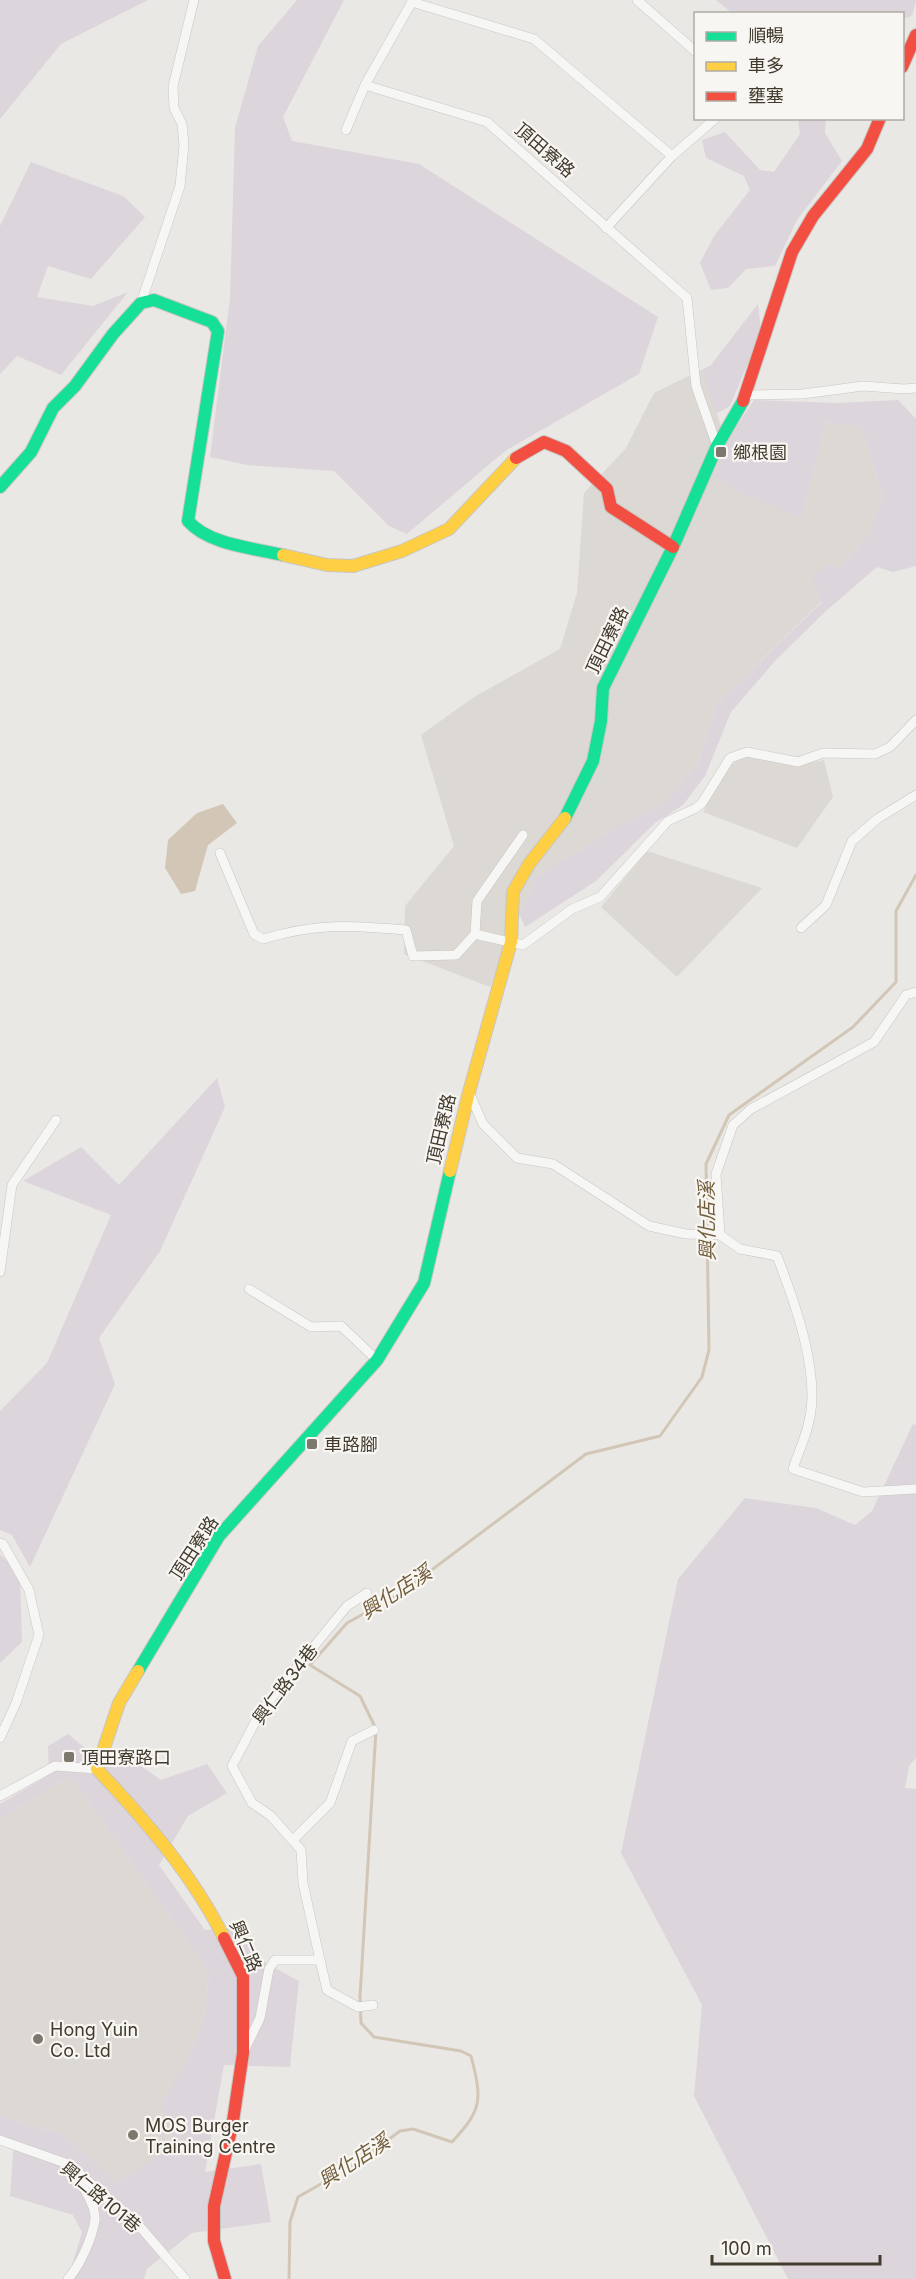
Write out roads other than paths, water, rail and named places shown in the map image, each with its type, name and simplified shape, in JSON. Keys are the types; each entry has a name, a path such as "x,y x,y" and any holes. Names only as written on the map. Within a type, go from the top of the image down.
{"street":[{"path":"0,487 31,452 52,408 75,386 113,334 141,303 180,186 184,145 182,124 174,108 173,86 194,0"},
{"path":"637,0 694,50"},
{"path":"346,130 365,85 412,1 534,39 672,156"},
{"path":"904,65 916,35"},
{"name":"頂田寮路","path":"365,85 487,122 687,298 696,386 717,446"},
{"path":"606,228 672,156 714,120"},
{"name":"頂田寮路","path":"97,1769 119,1703 219,1536 377,1360 424,1283 469,1092 511,942 513,892 529,864 572,810 593,761 601,722 603,688 673,547 717,446 747,395 792,252 813,216 867,149 879,120"},
{"path":"141,303 154,300 212,322 218,331 188,521 196,530 225,541 327,565 353,566 402,551 449,529 519,455 544,442 566,451 607,489 611,507 673,547"},
{"path":"747,395 803,394 863,386 904,389 916,387"},
{"path":"475,934 523,945 572,909 600,897 668,821 702,803 730,758 747,752 798,762 823,753 875,754 890,747 916,720"},
{"path":"801,928 826,905 852,841 877,819 916,795"},
{"path":"220,853 254,934 263,939 296,929 336,925 406,930 413,956 456,955 475,934 477,901 523,835"},
{"path":"720,1235 716,1173 733,1125 751,1109 874,1042 906,995 916,993"},
{"path":"469,1092 483,1124 518,1158 553,1164 649,1226 686,1234 720,1235 740,1249 777,1256 789,1286 811,1374 810,1419 793,1469 862,1492 916,1489"},
{"path":"0,1272 12,1185 56,1120"},
{"path":"249,1289 311,1328 341,1326 377,1360"},
{"path":"0,1738 16,1703 39,1635 29,1590 1,1541"},
{"name":"興仁路34巷","path":"367,1593 347,1606 261,1711 232,1766 252,1803 271,1816 286,1836 293,1840 301,1850 303,1883 327,1990 358,2007 373,2005"},
{"path":"293,1840 330,1803 352,1741 374,1730"},
{"path":"0,1796 55,1766 97,1769"},
{"name":"興仁路","path":"97,1769 144,1819 212,1913 243,1976 243,2053 233,2121 214,2206 214,2241 225,2279"},
{"path":"243,2053 260,2018 269,1969 275,1960 320,1960"},
{"name":"興仁路101巷","path":"0,2140 68,2164 136,2222 186,2279"},
{"path":"68,2164 85,2189 95,2218 78,2268 68,2279"}],"waterway":[{"name":"興化店溪","path":"289,2279 290,2222 298,2197 354,2165 400,2131 413,2129 452,2142 475,2112 478,2093 471,2056 461,2051 374,2037 361,2023 360,1997 376,1729 360,1696 310,1665 347,1623 401,1593 586,1454 660,1436 702,1377 709,1350 706,1164 729,1115 853,1027 896,982 896,911 916,875"}],"place":[{"name":"鄉根園","path":"721,452"},
{"name":"車路腳","path":"312,1444"},
{"name":"頂田寮路口","path":"69,1757"},
{"name":"Hong Yuin Co. Ltd","path":"38,2039"},
{"name":"MOS Burger Training Centre","path":"133,2135"}]}
